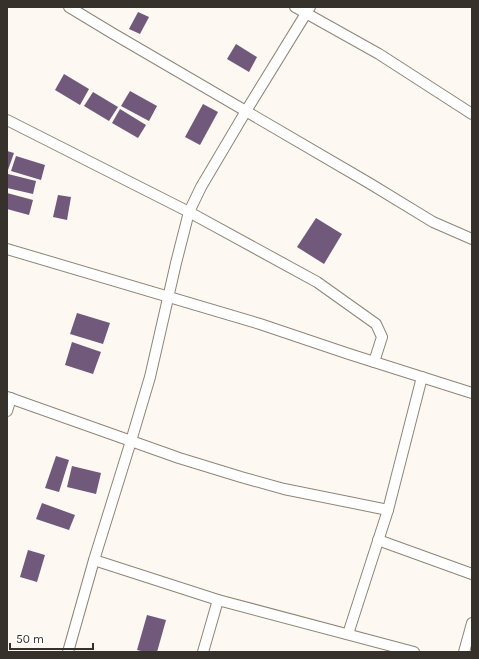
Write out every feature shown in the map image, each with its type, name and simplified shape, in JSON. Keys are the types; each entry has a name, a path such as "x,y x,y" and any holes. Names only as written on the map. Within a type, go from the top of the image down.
{"street":[{"path":"69,7 433,222 472,239"},
{"path":"295,7 308,10 472,114"},
{"path":"68,652 94,560 132,441 150,378 168,296 189,212 201,187 308,10"},
{"path":"7,120 189,212 317,282 376,324 382,337 374,362"},
{"path":"7,248 260,324 472,393"},
{"path":"348,634 388,510 422,377"},
{"path":"7,411 9,397 179,458 284,489 388,510"},
{"path":"378,540 472,574"},
{"path":"94,560 218,600 414,652"},
{"path":"203,652 218,600"},
{"path":"464,652 472,623"}],"building":[{"path":"138,12 149,17 140,34 129,29"},
{"path":"236,44 257,57 249,72 227,59"},
{"path":"64,74 89,89 80,105 55,90"},
{"path":"130,91 157,106 149,121 121,106"},
{"path":"93,92 118,107 109,121 84,106"},
{"path":"203,104 218,112 200,145 185,137"},
{"path":"120,109 146,125 138,138 112,123"},
{"path":"7,151 14,153 8,170 7,169"},
{"path":"16,156 45,165 41,180 11,171"},
{"path":"8,174 36,181 33,194 7,188"},
{"path":"7,193 33,200 29,215 7,209"},
{"path":"58,195 71,197 67,220 53,217"},
{"path":"316,218 342,234 324,264 297,247"},
{"path":"77,313 110,323 103,344 70,334"},
{"path":"72,342 101,352 93,374 65,365"},
{"path":"56,456 69,460 59,492 45,488"},
{"path":"72,466 101,473 96,494 67,487"},
{"path":"42,503 75,515 69,530 36,519"},
{"path":"28,550 45,555 37,582 20,577"},
{"path":"147,615 166,620 157,652 137,650"}]}
